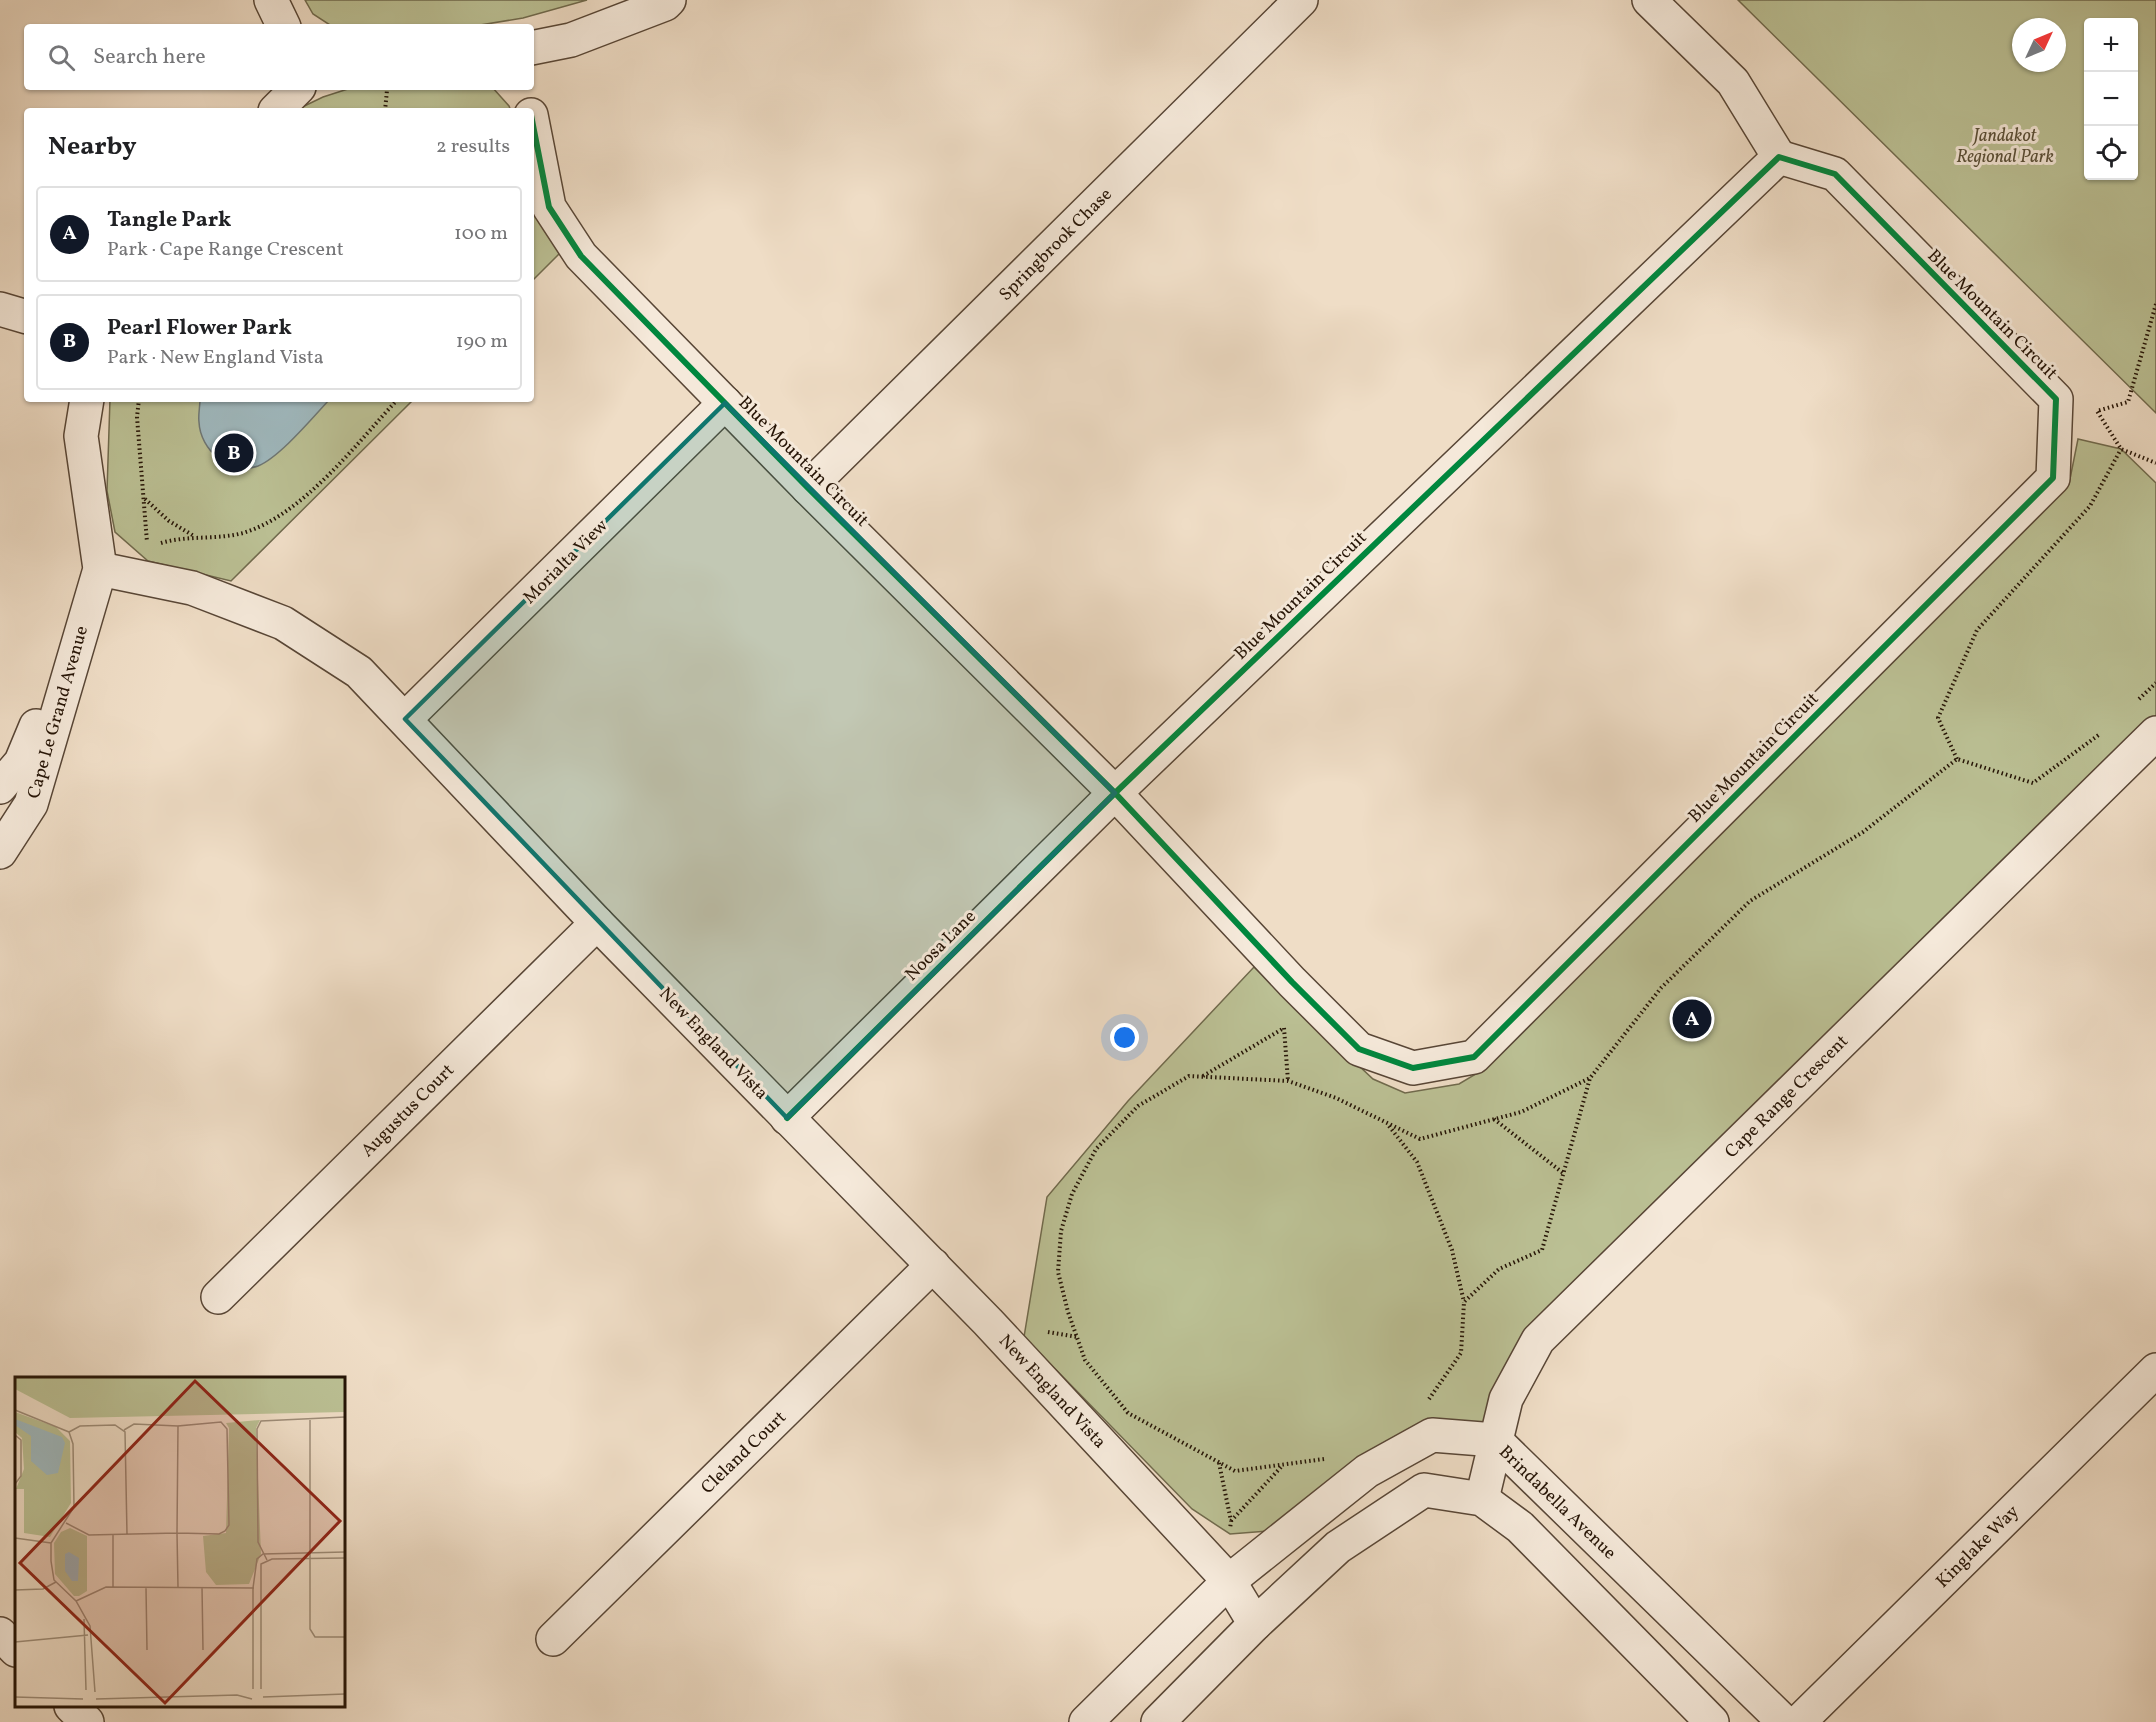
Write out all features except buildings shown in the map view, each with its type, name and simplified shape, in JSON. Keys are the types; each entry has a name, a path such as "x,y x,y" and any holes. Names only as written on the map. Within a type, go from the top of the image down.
{"street":[{"path":"271,0 283,24"},
{"path":"534,47 571,40 665,4 669,0"},
{"name":"Springbrook Chase","path":"808,488 1300,0"},
{"path":"1650,0 1733,82 1779,157"},
{"path":"278,108 296,90"},
{"name":"Blue Mountain Circuit","path":"527,90 530,108"},
{"name":"Blue Mountain Circuit","path":"534,129 549,207 581,256 808,488 1115,793 1292,982 1359,1049 1413,1068 1474,1057 2053,478 2056,399 1834,174 1779,157 1115,793"},
{"path":"0,309 24,316"},
{"name":"Cape Le Grand Avenue","path":"0,787 21,762 100,569 81,436 87,402"},
{"name":"Morialta View","path":"405,719 725,403"},
{"name":"New England Vista","path":"100,569 192,588 283,623 359,672 597,923 933,1265 1229,1581 1255,1624"},
{"name":"Cape Le Grand Avenue","path":"0,852 31,804 89,600"},
{"name":"Cape Range Crescent","path":"1482,1499 1506,1399 1538,1340 2156,733"},
{"name":"Noosa Lane","path":"787,1118 1115,793"},
{"name":"Augustus Court","path":"218,1297 597,923"},
{"name":"Cleland Court","path":"553,1639 933,1265"},
{"name":"Kinglake Way","path":"1798,1722 2156,1370"},
{"name":"Brindabella Avenue","path":"1086,1722 1229,1581 1367,1471 1432,1435 1495,1440 1784,1722"},
{"path":"1158,1722 1255,1624 1338,1547 1424,1490 1482,1499 1520,1527 1712,1722"},
{"path":"0,1634 15,1649"},
{"path":"72,1707 87,1722"}],"path":[{"path":"385,108 387,90"},
{"path":"2156,304 2128,402 2097,411 2121,449 2156,463"},
{"path":"139,402 137,417 147,547 194,536 241,533 269,523 305,495 339,463 395,402"},
{"path":"2105,730 2033,783 1957,759 1938,718 1977,630 2090,506 2121,449"},
{"path":"145,499 169,521 194,536"},
{"path":"2131,707 2156,683"},
{"path":"1464,1302 1499,1269 1542,1250 1590,1078 1661,988 1750,901 1863,832 1957,759"},
{"path":"1283,1018 1288,1081"},
{"path":"1202,1077 1284,1028"},
{"path":"1326,1458 1235,1471 1128,1413 1085,1360 1058,1272 1061,1231 1072,1194 1096,1149 1138,1106 1189,1076 1288,1081 1336,1098 1420,1139 1521,1112 1590,1078"},
{"path":"1493,1119 1563,1173"},
{"path":"1388,1125 1417,1162 1452,1250 1464,1302 1461,1353 1428,1402"},
{"path":"1044,1332 1077,1337"},
{"path":"1219,1462 1231,1521 1230,1529"},
{"path":"1231,1521 1283,1464"}],"highlighted area":[{"path":"725,403 1115,793 787,1118 405,719"}],"green space":[{"path":"305,0 587,0 523,18 486,24 328,24 313,14"},
{"name":"Jandakot Regional Park","path":"1738,0 2156,0 2156,413"},
{"path":"345,90 495,90 510,108 300,108"},
{"path":"534,194 560,253 534,279"},
{"path":"110,402 411,402 231,581 148,561 115,532 107,491"},
{"path":"2078,439 2121,449 2156,483 2156,719 1528,1337 1487,1428 1428,1423 1268,1531 1230,1534 1192,1509 1024,1337 1047,1197 1128,1101 1254,967 1373,1079 1405,1093 1459,1084 1481,1071 2069,484"}],"water":[{"path":"200,402 327,402 276,454 258,466 247,468 227,464 211,451 201,432"}],"cycle path":[{"path":"534,130 549,207 581,256 808,488 1115,793"},
{"path":"1779,157 1835,174 2056,399 2053,478 1474,1057 1413,1068 1359,1049 1292,982 1115,793 1779,157"},
{"path":"787,1118 1115,793"}],"place":[{"name":"Pearl Flower Park","path":"234,453"},
{"name":"Tangle Park","path":"1692,1019"}]}
